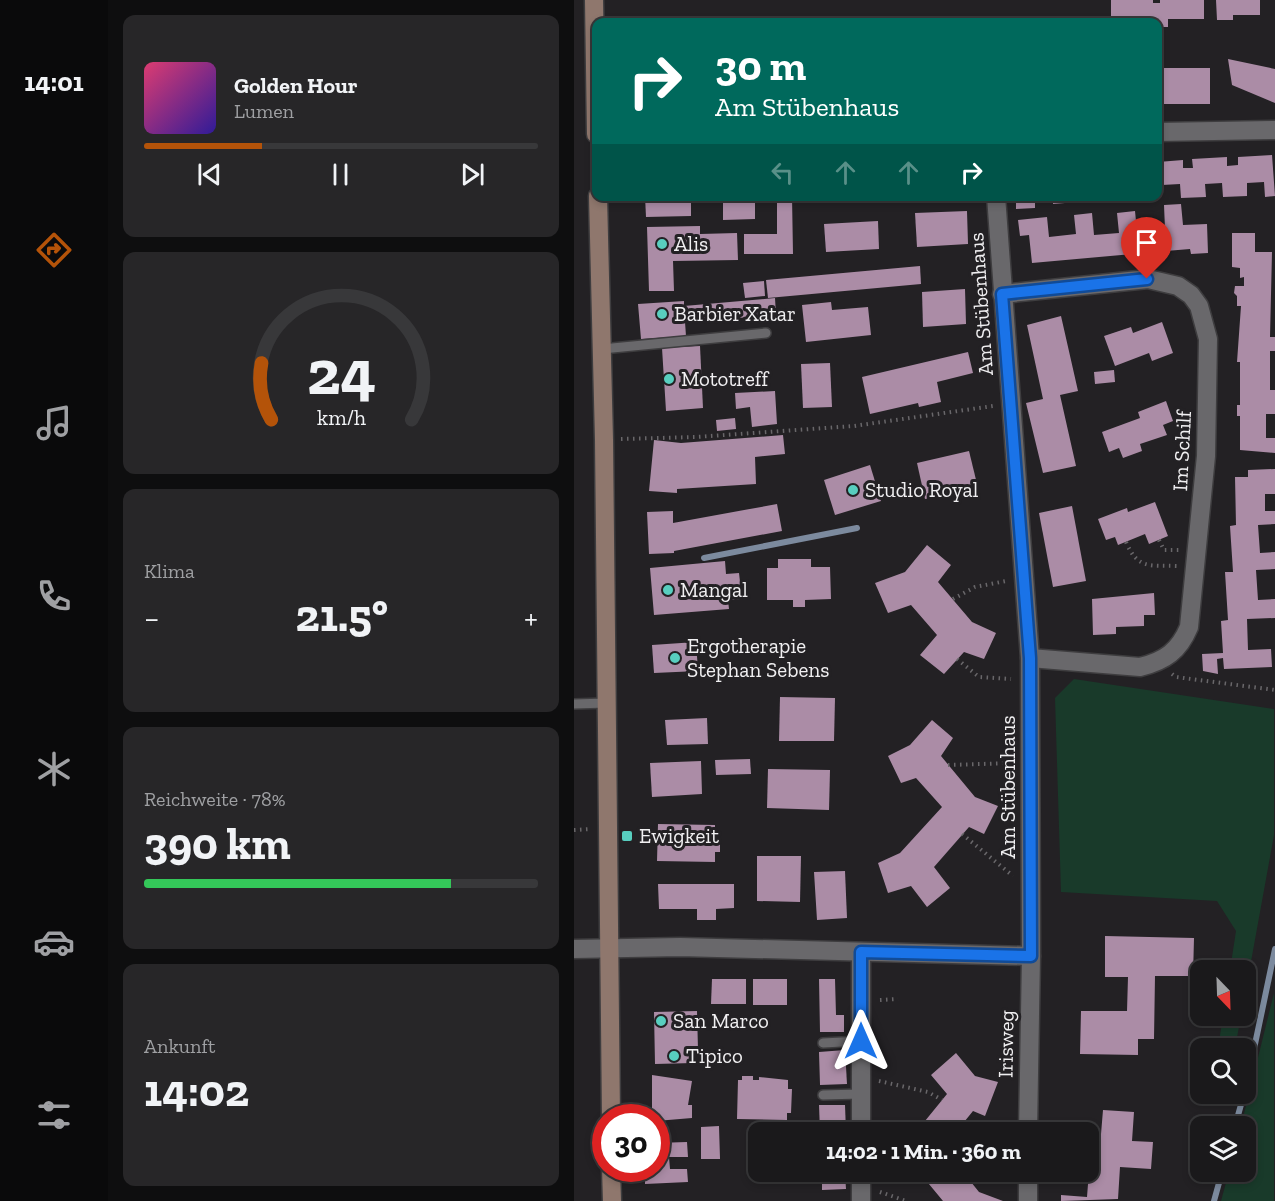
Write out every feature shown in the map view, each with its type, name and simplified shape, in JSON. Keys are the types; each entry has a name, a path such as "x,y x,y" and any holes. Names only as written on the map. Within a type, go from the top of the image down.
{"main road":[{"path":"594,0 594,18"},
{"path":"598,201 604,440 611,1104"},
{"path":"612,1182 612,1201"}],"street":[{"path":"1162,132 1274,130"},
{"name":"Am Stübenhaus","path":"996,201 1030,658 1031,956"},
{"name":"Im Schilf","path":"1002,294 1147,279 1178,286 1191,295 1199,306 1208,339 1205,473 1189,627 1183,642 1172,654 1156,663"},
{"path":"1030,658 1141,667 1156,663"},
{"path":"574,949 609,947 1031,956"},
{"path":"861,952 861,1122"},
{"name":"Irisweg","path":"1028,1122 1031,956"},
{"path":"1028,1182 1028,1201"}],"lane":[{"path":"602,349 766,333"},
{"path":"574,704 606,703"},
{"path":"823,1043 861,1041"},
{"path":"823,1095 860,1088"}],"path":[{"path":"604,440 696,437 843,427 1011,403"},
{"path":"1126,542 1132,556 1143,565 1196,567"},
{"path":"953,599 975,587 1024,578"},
{"path":"957,659 979,677 1003,680 1030,677"},
{"path":"1156,663 1176,677 1274,690"},
{"path":"948,765 1030,763"},
{"path":"962,834 1030,889"},
{"path":"860,1088 888,1081 928,1092 942,1100"},
{"path":"861,1187 906,1201"}],"green space":[{"path":"1074,679 1274,709 1274,835 1251,960 1232,960 1236,931 1217,901 1061,892 1055,698"},
{"path":"1274,993 1274,1201 1221,1201 1226,1182 1256,1182 1256,1116 1243,1116 1246,1104 1256,1104 1256,1066"},
{"path":"1221,1026 1239,1026 1237,1038 1220,1038"}],"building":[{"path":"1111,0 1153,0 1153,3 1160,3 1160,0 1204,0 1204,19 1168,19 1168,27 1162,27 1162,18 1111,17"},
{"path":"1216,0 1260,0 1260,15 1233,15 1233,20 1217,20"},
{"path":"1228,59 1275,69 1275,103 1232,85"},
{"path":"1162,68 1210,68 1210,104 1162,104"},
{"path":"1272,155 1275,196 1265,197 1264,182 1247,183 1247,196 1223,197 1222,183 1205,184 1206,197 1181,198 1180,184 1162,185 1162,162 1183,160 1183,168 1193,168 1192,159 1227,157 1227,166 1238,165 1238,157"},
{"path":"645,201 691,201 691,216 646,217"},
{"path":"723,201 755,201 755,219 723,220"},
{"path":"777,201 792,201 793,254 744,254 744,234 777,234"},
{"path":"1016,201 1035,201 1035,208 1016,209"},
{"path":"1053,201 1077,201 1077,202 1053,204"},
{"path":"1181,204 1183,225 1207,224 1208,253 1191,254 1190,249 1032,263 1029,235 1020,236 1018,220 1047,217 1049,237 1076,234 1074,215 1092,213 1094,235 1119,233 1117,213 1135,211 1137,231 1165,229 1164,205"},
{"path":"967,211 968,244 917,247 915,213"},
{"path":"878,221 879,249 826,252 824,224"},
{"path":"700,226 700,234 737,233 738,260 673,261 674,291 649,291 647,227"},
{"path":"1232,233 1255,233 1255,252 1272,252 1270,337 1275,337 1275,351 1270,351 1270,390 1275,390 1275,414 1266,414 1266,438 1275,438 1275,453 1240,450 1240,416 1237,416 1237,405 1240,405 1240,362 1237,362 1241,306 1237,306 1237,296 1234,293 1235,286 1244,286 1244,277 1240,278 1240,268 1232,267"},
{"path":"920,266 921,284 768,298 766,280"},
{"path":"764,281 765,296 745,298 743,283"},
{"path":"965,289 966,324 923,327 922,292"},
{"path":"775,298 776,315 685,322 686,336 641,339 638,304 684,301 684,306"},
{"path":"831,302 832,310 868,307 871,335 806,342 802,305"},
{"path":"1061,316 1078,391 1060,395 1076,466 1043,473 1026,403 1043,399 1027,325"},
{"path":"1162,322 1173,353 1152,361 1149,353 1115,366 1104,336 1131,327 1133,333"},
{"path":"700,346 703,408 666,411 662,348"},
{"path":"968,352 973,373 937,382 941,402 919,407 918,403 870,414 862,377"},
{"path":"830,363 832,407 803,408 801,364"},
{"path":"1114,370 1115,382 1095,384 1094,372"},
{"path":"775,391 777,424 752,427 750,407 736,409 735,393"},
{"path":"1166,401 1173,421 1163,425 1167,435 1140,444 1142,451 1123,458 1119,448 1109,452 1102,432 1140,418 1138,412"},
{"path":"735,418 736,429 717,431 716,420"},
{"path":"783,435 785,454 755,457 756,484 677,489 677,493 649,491 654,440 681,443"},
{"path":"969,451 978,488 925,499 917,463"},
{"name":"Studio Royal","path":"870,465 881,501 835,515 824,480"},
{"path":"1275,469 1275,494 1265,494 1265,511 1275,511 1275,524 1258,525 1260,553 1275,552 1275,569 1256,570 1258,600 1275,599 1275,618 1247,619 1248,650 1271,649 1272,667 1224,669 1223,658 1217,659 1218,674 1203,671 1202,654 1223,653 1221,621 1228,620 1225,572 1233,572 1230,526 1236,525 1235,477 1248,477 1248,470"},
{"path":"1155,502 1168,536 1149,544 1145,534 1118,545 1115,537 1106,540 1098,519 1127,508 1128,512"},
{"path":"777,504 782,531 674,551 674,553 649,554 647,512 673,511 673,523"},
{"path":"1072,506 1086,581 1053,587 1039,513"},
{"path":"927,545 951,565 938,582 972,622 996,633 984,659 964,652 944,674 920,655 937,635 911,605 888,613 875,583 905,572"},
{"path":"778,559 811,559 811,567 830,567 831,599 805,600 805,607 793,607 793,600 767,600 767,568 778,568"},
{"path":"725,561 726,574 739,573 742,599 728,600 729,609 654,615 650,568"},
{"path":"1154,593 1155,615 1144,615 1144,626 1116,627 1116,634 1093,635 1092,599"},
{"name":"Ergotherapie Stephan Sebens","path":"696,642 698,671 654,673 652,645"},
{"path":"780,697 835,698 834,741 779,741"},
{"path":"707,718 708,744 667,745 665,720"},
{"path":"932,720 953,738 941,756 975,797 998,806 984,834 969,827 934,867 950,888 927,907 911,886 888,893 878,863 900,853 942,807 916,778 901,783 888,756 910,745"},
{"path":"750,759 751,774 716,775 715,760"},
{"path":"701,761 702,794 652,797 650,763"},
{"path":"768,769 830,770 829,810 767,808"},
{"path":"658,824 715,825 715,842 720,842 720,852 715,852 715,862 657,861"},
{"path":"757,856 801,856 800,902 757,901"},
{"path":"845,871 847,918 817,920 814,872"},
{"path":"658,884 734,884 734,908 716,909 716,920 697,920 697,909 659,909"},
{"path":"1105,936 1194,938 1190,976 1155,976 1154,1039 1138,1039 1138,1055 1080,1054 1081,1011 1127,1011 1128,977 1105,977"},
{"path":"712,979 746,979 746,1004 711,1004"},
{"path":"753,979 787,979 787,1005 753,1005"},
{"path":"819,979 835,979 836,1015 844,1015 844,1032 820,1032"},
{"path":"697,1011 698,1049 692,1049 693,1063 655,1064 654,1012"},
{"path":"845,1050 847,1084 820,1085 819,1052"},
{"path":"956,1053 975,1076 998,1082 985,1116 973,1111 964,1122 924,1122 947,1094 931,1075"},
{"path":"652,1075 692,1081 688,1105 692,1105 692,1118 670,1120 670,1104 652,1104"},
{"path":"742,1076 753,1076 753,1080 759,1080 759,1077 788,1080 788,1089 792,1089 791,1113 787,1113 787,1120 737,1119 738,1080 742,1080"},
{"path":"819,1105 845,1105 846,1122 820,1122"},
{"path":"1103,1110 1134,1112 1132,1141 1153,1142 1151,1169 1120,1167 1118,1199 1061,1201 1061,1195 1087,1197 1088,1182 1099,1182"},
{"path":"719,1126 720,1159 701,1159 701,1127"},
{"path":"687,1142 688,1157 670,1157 670,1143"},
{"path":"670,1169 687,1169 688,1182 645,1184 645,1182 670,1182"},
{"path":"822,1182 846,1182 846,1189 822,1190"},
{"path":"927,1182 971,1182 979,1192 1003,1201 943,1201"}],"waterway":[{"path":"704,558 857,528"},
{"path":"1256,1039 1275,949"},
{"path":"1238,1116 1241,1104"},
{"path":"1214,1201 1219,1182"}],"place":[{"name":"Alis","path":"662,244"},
{"name":"Barbier Xatar","path":"662,314"},
{"name":"Mototreff","path":"669,379"},
{"name":"Studio Royal","path":"853,490"},
{"name":"Mangal","path":"668,590"},
{"name":"Ergotherapie Stephan Sebens","path":"675,658"},
{"name":"Ewigkeit","path":"627,836"},
{"name":"San Marco","path":"661,1021"},
{"name":"Tipico","path":"674,1056"}],"route":[{"path":"861,1041 861,952 1031,956 1030,658 1002,294 1147,279"}]}
